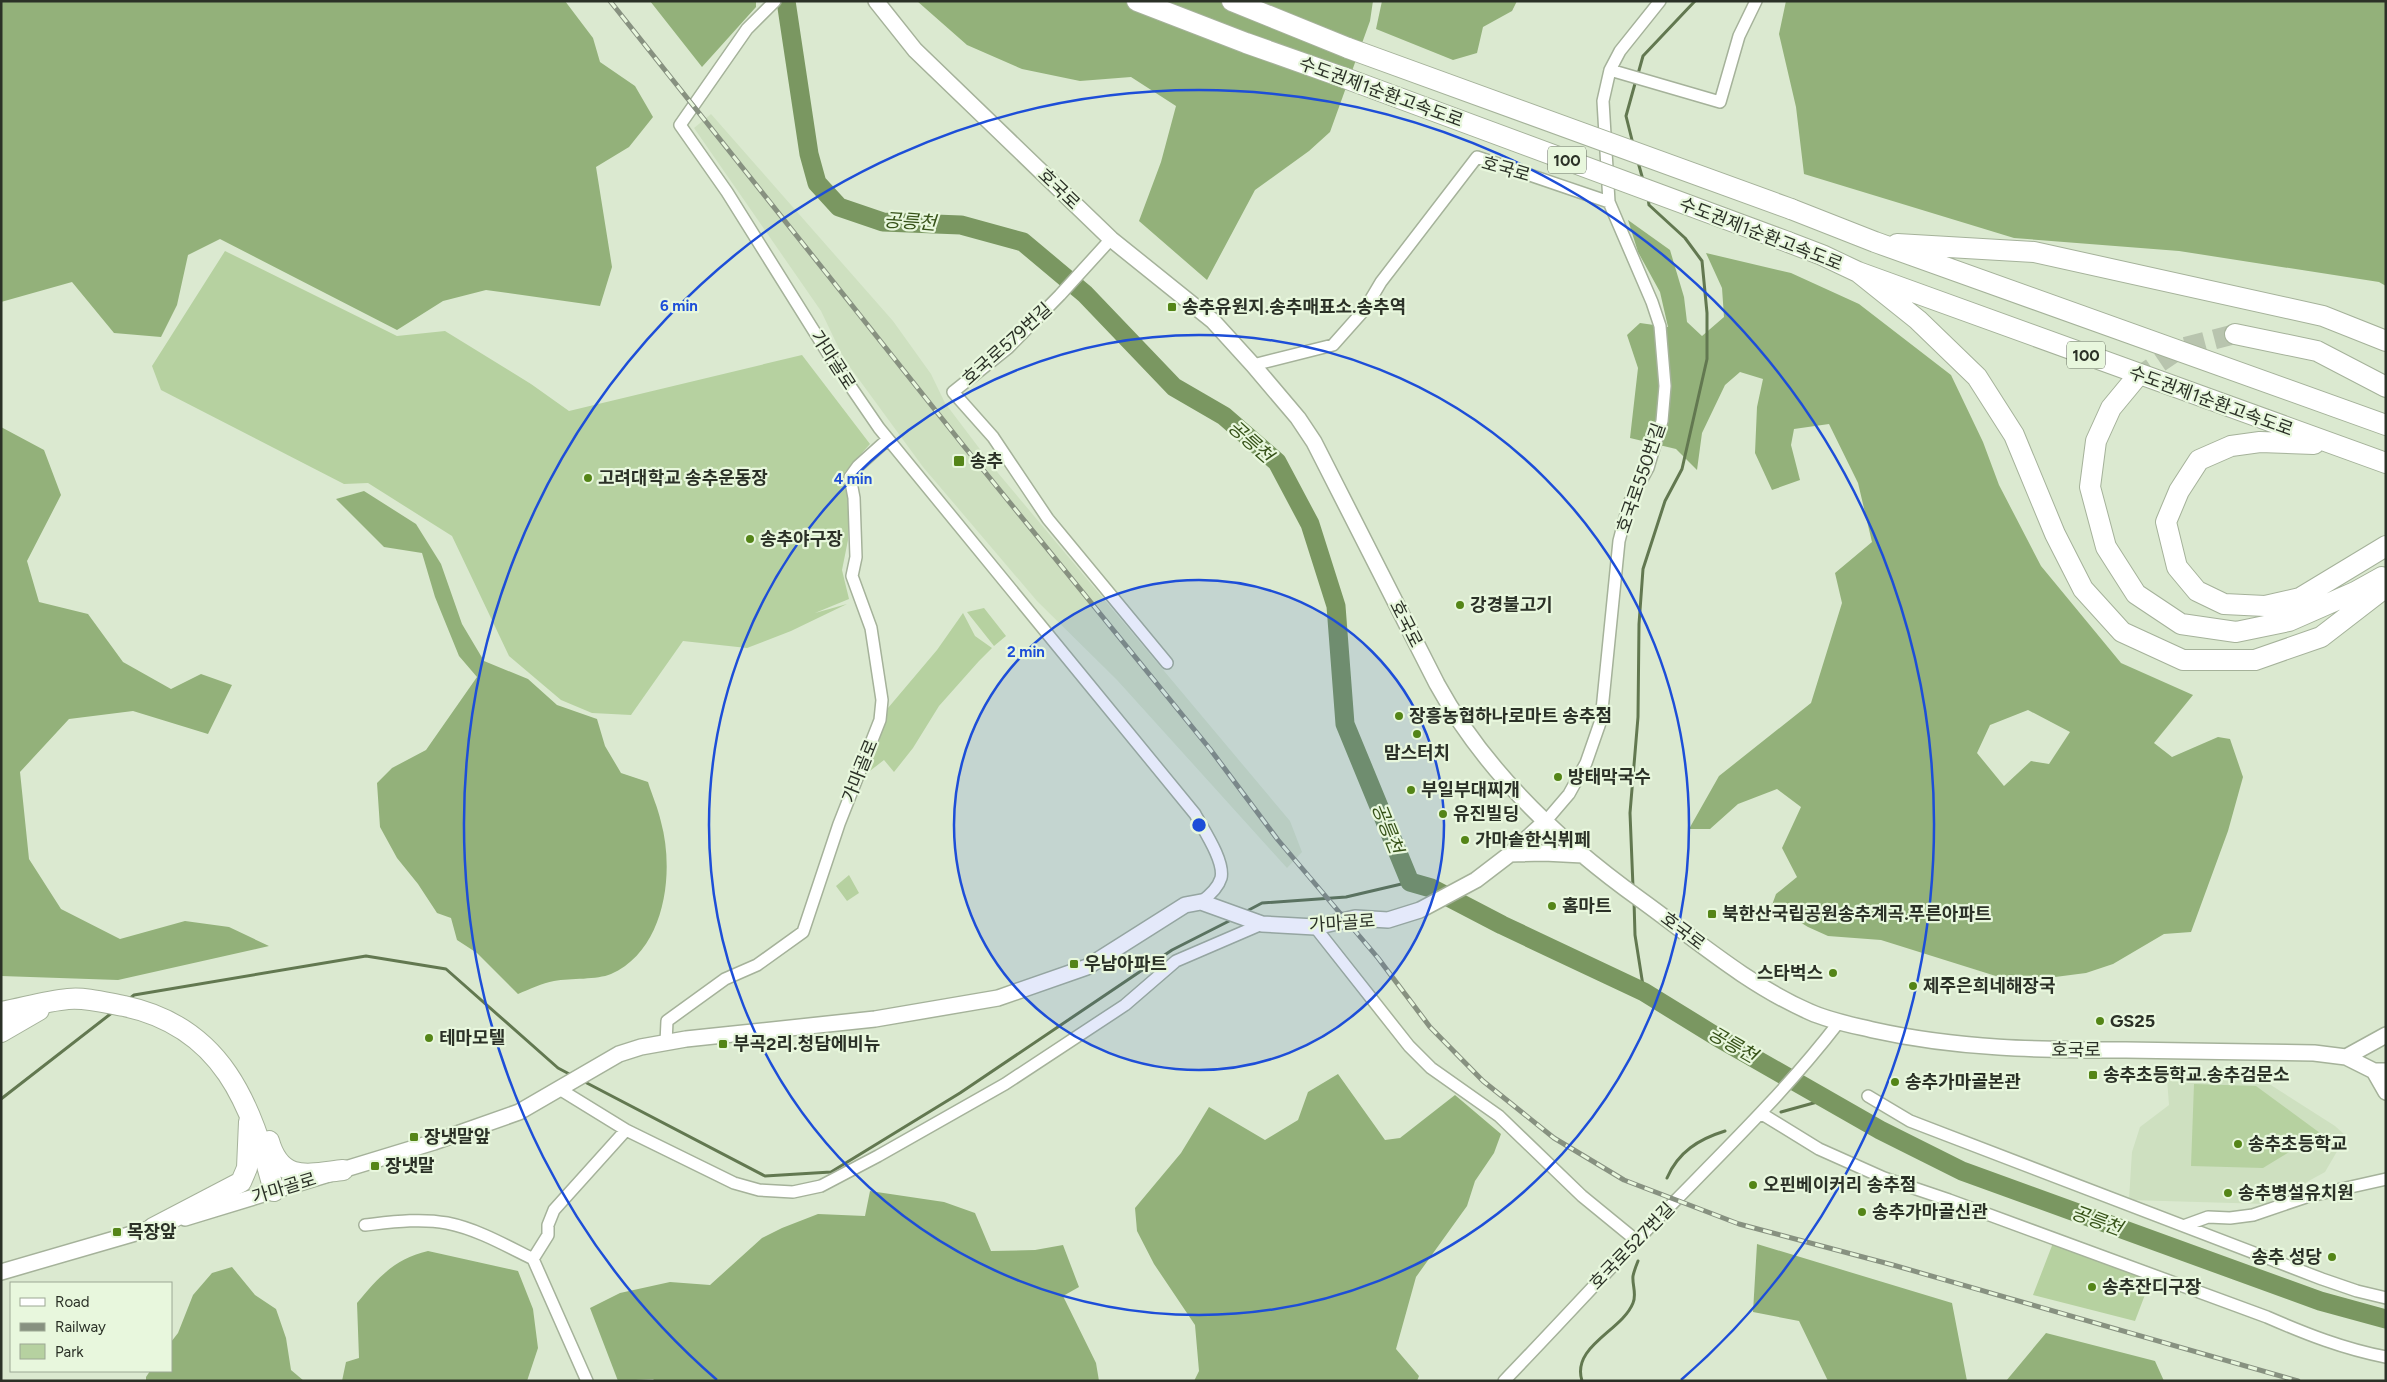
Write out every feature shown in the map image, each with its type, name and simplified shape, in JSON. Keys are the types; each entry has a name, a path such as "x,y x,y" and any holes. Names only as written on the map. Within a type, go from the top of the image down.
{"highway":[{"name":"수도권제1순환고속도로","path":"1137,1 1246,43 1788,242 1858,272 2386,463"},
{"name":"수도권제1순환고속도로","path":"1232,1 1348,48 1791,209 1875,242 2386,425"},
{"path":"1875,242 2034,252 2323,316 2386,341"},
{"path":"1858,272 1918,320 1977,376 2014,435 2055,534 2083,588 2122,632 2183,660 2255,660 2321,637 2386,588"},
{"path":"2235,334 2317,352 2386,387"},
{"path":"2135,379 2111,408 2096,441 2090,487 2106,547 2136,594 2181,624 2236,632 2289,621 2386,576"},
{"path":"2336,446 2260,442 2231,446 2198,460 2179,491 2166,522 2177,567 2197,591 2224,604 2265,606 2300,598 2386,546"},
{"path":"1,1012 70,999 100,1001 152,1014 191,1034 216,1059 239,1090 250,1112 264,1152 274,1191"},
{"path":"1,1000 56,1001"},
{"path":"1,1019 56,1001"},
{"path":"1,1032 56,1001"},
{"path":"250,1112 269,1139 274,1157 286,1168 302,1174 343,1170"},
{"path":"153,1228 242,1182 247,1168 250,1112"}],"street":[{"name":"가마골로","path":"775,1 747,29 680,125 727,192 832,359 888,440 1195,814 1220,864 1221,878 1205,903"},
{"name":"호국로","path":"876,1 915,50 1111,239 1213,322 1254,365 1298,418 1314,442 1452,711 1485,756 1545,822 1619,884 1702,946 1758,983 1810,1012 1839,1022 1916,1040 2022,1050 2314,1053 2346,1057 2380,1071 2386,1092"},
{"name":"호국로550번길","path":"1545,822 1569,794 1586,763 1601,720 1619,541 1630,503 1648,468 1662,421 1665,386 1660,326 1652,302 1609,202 1603,101 1610,70 1620,51 1660,1"},
{"path":"1610,70 1720,102 1739,36 1756,1"},
{"name":"호국로","path":"1254,365 1333,345 1365,309 1381,282 1477,157 1609,202"},
{"name":"호국로579번길","path":"1111,239 1008,348 953,392 993,438 1048,519 1167,663"},
{"name":"가마골로","path":"666,1043 668,1021 725,979 757,965 804,932 839,824 880,720 882,700 871,628 852,576 856,557 854,498 850,477 858,466 888,440"},
{"path":"1510,854 1545,822"},
{"name":"가마골로","path":"1,1272 153,1228 434,1142 519,1112 560,1090 593,1068 619,1054 641,1047 875,1019 998,998 1087,967 1185,905 1205,903 1262,924 1315,927 1355,918 1388,920 1420,910 1476,880 1510,854"},
{"path":"1510,854 1583,855"},
{"path":"560,1090 626,1130 734,1183 759,1190 793,1192 821,1186 1005,1084 1126,1005 1176,961 1262,924"},
{"path":"1315,927 1409,1046 1431,1068 1499,1116 1582,1196 1637,1241"},
{"name":"호국로527번길","path":"1504,1381 1637,1241 1762,1114 1809,1061 1839,1022"},
{"path":"2346,1057 2386,1035"},
{"path":"1868,1096 1910,1121 2139,1210 2186,1225 2322,1279 2357,1291 2386,1298"},
{"path":"1762,1114 1819,1149 1884,1178 1949,1200 2320,1339 2354,1350 2386,1357"},
{"path":"533,1259 548,1235 548,1225 554,1210 626,1130"},
{"path":"2186,1225 2208,1216 2230,1218 2253,1215 2306,1198 2386,1179"},
{"path":"365,1225 404,1221 447,1223 490,1237 533,1259 587,1381"}],"shaded area":[{"path":"711,114 893,321 931,374 945,403 998,473 1290,821 1302,852 1287,868 1117,680 1037,601 923,467 844,359 821,311 694,128"},
{"name":"송추초등학교","path":"2167,1079 2263,1080 2335,1126 2346,1136 2325,1172 2267,1204 2129,1200 2132,1152 2140,1127 2169,1105"}],"green space":[{"path":"1,1 565,1 593,38 600,62 635,86 653,117 629,147 596,167 612,267 600,306 486,290 443,301 397,330 220,239 188,255 177,305 161,337 114,333 72,282 1,302"},
{"path":"650,1 756,1 756,7 702,67"},
{"path":"917,1 1373,1 1370,21 1330,132 1309,151 1255,190 1207,280 1139,221 1161,162 1176,106 1131,77 1080,81 1022,69 967,45"},
{"path":"1382,1 1517,1 1512,11 1483,27 1477,53 1453,60 1376,29"},
{"path":"1786,1 2386,1 2386,286 2379,282 2179,251 2014,238 1804,174 1796,107 1779,34"},
{"path":"1628,220 1670,250 1684,297 1687,322 1702,336 1724,317 1722,288 1706,253 1791,273 1859,304 1951,375 1983,442 1999,485 2041,566 2121,663 2193,695 2154,743 2172,757 2218,737 2230,739 2243,777 2228,831 2191,932 2164,934 2113,964 2086,973 2055,977 1999,977 1881,940 1828,936 1808,927 1772,905 1776,894 1797,877 1782,848 1801,807 1777,789 1738,804 1710,829 1689,829 1719,776 1811,703 1842,603 1835,573 1872,542 1858,483 1829,424 1794,429 1791,445 1800,480 1772,490 1755,453 1757,407 1763,379 1740,372 1725,385 1702,433 1697,470 1676,449 1630,438 1638,368 1627,335 1640,323 1668,327 1660,292 1638,252","holes":["2028,710 2070,732 2049,764 2031,761 2004,786 1977,753 1990,725"]},
{"name":"고려대학교 송추운동장","path":"225,251 397,336 445,331 531,384 569,411 802,355 870,444 845,472 848,496 848,540 842,570 849,599 815,613 847,604 791,631 747,648 683,641 631,715 592,713 561,700 509,656 452,536 368,483 344,484 161,390 152,366"},
{"path":"1,427 44,450 61,495 27,561 39,602 88,614 123,662 171,689 201,674 232,685 208,734 133,711 69,719 20,772 29,859 61,909 120,939 185,921 229,927 269,946 118,980 1,976"},
{"path":"364,491 416,524 441,564 462,624 484,661 528,679 557,705 597,719 605,746 621,773 648,782 660,817 665,842 666,886 662,908 654,929 644,947 629,963 611,974 550,982 518,994 477,953 457,940 451,918 437,913 418,884 397,858 380,827 377,783 392,768 426,750 477,677 459,656 435,597 422,553 384,547 336,499"},
{"path":"984,608 1006,636 994,646 967,612"},
{"path":"963,613 975,636 992,648 939,706 913,748 894,772 884,760 866,774 877,749 888,708 937,650"},
{"path":"849,875 859,893 847,901 836,886"},
{"path":"1338,1074 1385,1140 1400,1138 1455,1095 1501,1134 1494,1153 1475,1181 1467,1206 1416,1277 1396,1349 1419,1376 1417,1381 1194,1381 1199,1371 1195,1325 1154,1264 1137,1231 1135,1208 1181,1153 1209,1107 1265,1140 1298,1120 1308,1092"},
{"path":"2194,1084 2256,1086 2320,1133 2263,1168 2191,1166"},
{"path":"870,1191 944,1202 975,1213 991,1251 1035,1250 1063,1245 1079,1287 1063,1296 1096,1363 1099,1381 655,1381 653,1379 618,1381 590,1308 620,1293 670,1282 710,1285 762,1238 782,1228 818,1214 865,1216"},
{"name":"송추잔디구장","path":"2053,1243 2151,1279 2135,1321 2033,1295"},
{"path":"1757,1244 1952,1303 1967,1381 1828,1381 1799,1321 1753,1312"},
{"path":"428,1251 518,1271 533,1309 538,1348 527,1381 342,1381 346,1362 359,1358 357,1303 380,1277 396,1264 416,1254"},
{"path":"232,1267 255,1295 276,1309 286,1338 291,1370 304,1381 146,1381 149,1372 172,1372 172,1341 178,1333 193,1295 212,1273"},
{"path":"2046,1333 2155,1361 2164,1381 2006,1381"}],"waterway":[{"name":"공릉천","path":"786,1 809,154 817,183 839,207 883,222 961,225 1023,242 1085,294 1174,387 1224,416 1277,462 1310,524 1336,606 1345,724 1410,882 1431,888 1502,925 1644,992 1717,1037 1880,1130 1962,1171 2320,1301 2386,1319"},
{"path":"1638,74 1643,56 1695,1"},
{"path":"1633,144 1626,116 1636,80"},
{"path":"1638,162 1643,180"},
{"path":"1633,887 1630,813 1638,717 1639,624 1643,569 1665,501 1682,469 1707,359 1707,313 1702,261 1685,238 1649,205 1648,198"},
{"path":"1245,912 1262,903 1346,897 1410,882"},
{"path":"1634,901 1635,935 1644,992"},
{"path":"583,1081 765,1176 831,1172 960,1093 1172,950 1233,919"},
{"path":"128,1000 134,995 366,956 446,969 558,1068 573,1076"},
{"path":"1,1099 113,1012"},
{"path":"1781,1112 1828,1099"},
{"path":"1667,1178 1677,1161 1690,1148 1707,1138 1725,1131"},
{"path":"1582,1381 1581,1369 1584,1358 1590,1348 1619,1322 1633,1303 1635,1296 1633,1276 1638,1261"}],"tunnel":[{"path":"2135,379 2181,348 2235,334"}],"railway":[{"path":"610,1 963,445 1210,749 1278,840 1378,958 1430,1027 1483,1081 1554,1138 1624,1180 1739,1224 1893,1265 2298,1381"}],"place":[{"name":"송추유원지.송추매표소.송추역","path":"1172,307"},
{"name":"송추","path":"959,461"},
{"name":"고려대학교 송추운동장","path":"588,478"},
{"name":"송추야구장","path":"750,539"},
{"name":"강경불고기","path":"1460,605"},
{"name":"장흥농협하나로마트 송추점","path":"1399,716"},
{"name":"맘스터치","path":"1417,734"},
{"name":"방태막국수","path":"1558,777"},
{"name":"부일부대찌개","path":"1411,790"},
{"name":"유진빌딩","path":"1443,814"},
{"name":"가마솥한식뷔페","path":"1465,840"},
{"name":"홈마트","path":"1552,906"},
{"name":"북한산국립공원송추계곡.푸른아파트","path":"1712,914"},
{"name":"우남아파트","path":"1074,964"},
{"name":"스타벅스","path":"1833,973"},
{"name":"제주은희네해장국","path":"1913,986"},
{"name":"GS25","path":"2100,1021"},
{"name":"테마모텔","path":"429,1038"},
{"name":"부곡2리.청담에비뉴","path":"723,1044"},
{"name":"송추초등학교.송추검문소","path":"2093,1075"},
{"name":"송추가마골본관","path":"1895,1082"},
{"name":"장냇말앞","path":"414,1137"},
{"name":"송추초등학교","path":"2238,1144"},
{"name":"장냇말","path":"375,1166"},
{"name":"오핀베이커리 송추점","path":"1753,1185"},
{"name":"송추병설유치원","path":"2228,1193"},
{"name":"송추가마골신관","path":"1862,1212"},
{"name":"목장앞","path":"117,1232"},
{"name":"송추 성당","path":"2332,1257"},
{"name":"송추잔디구장","path":"2092,1287"}]}
